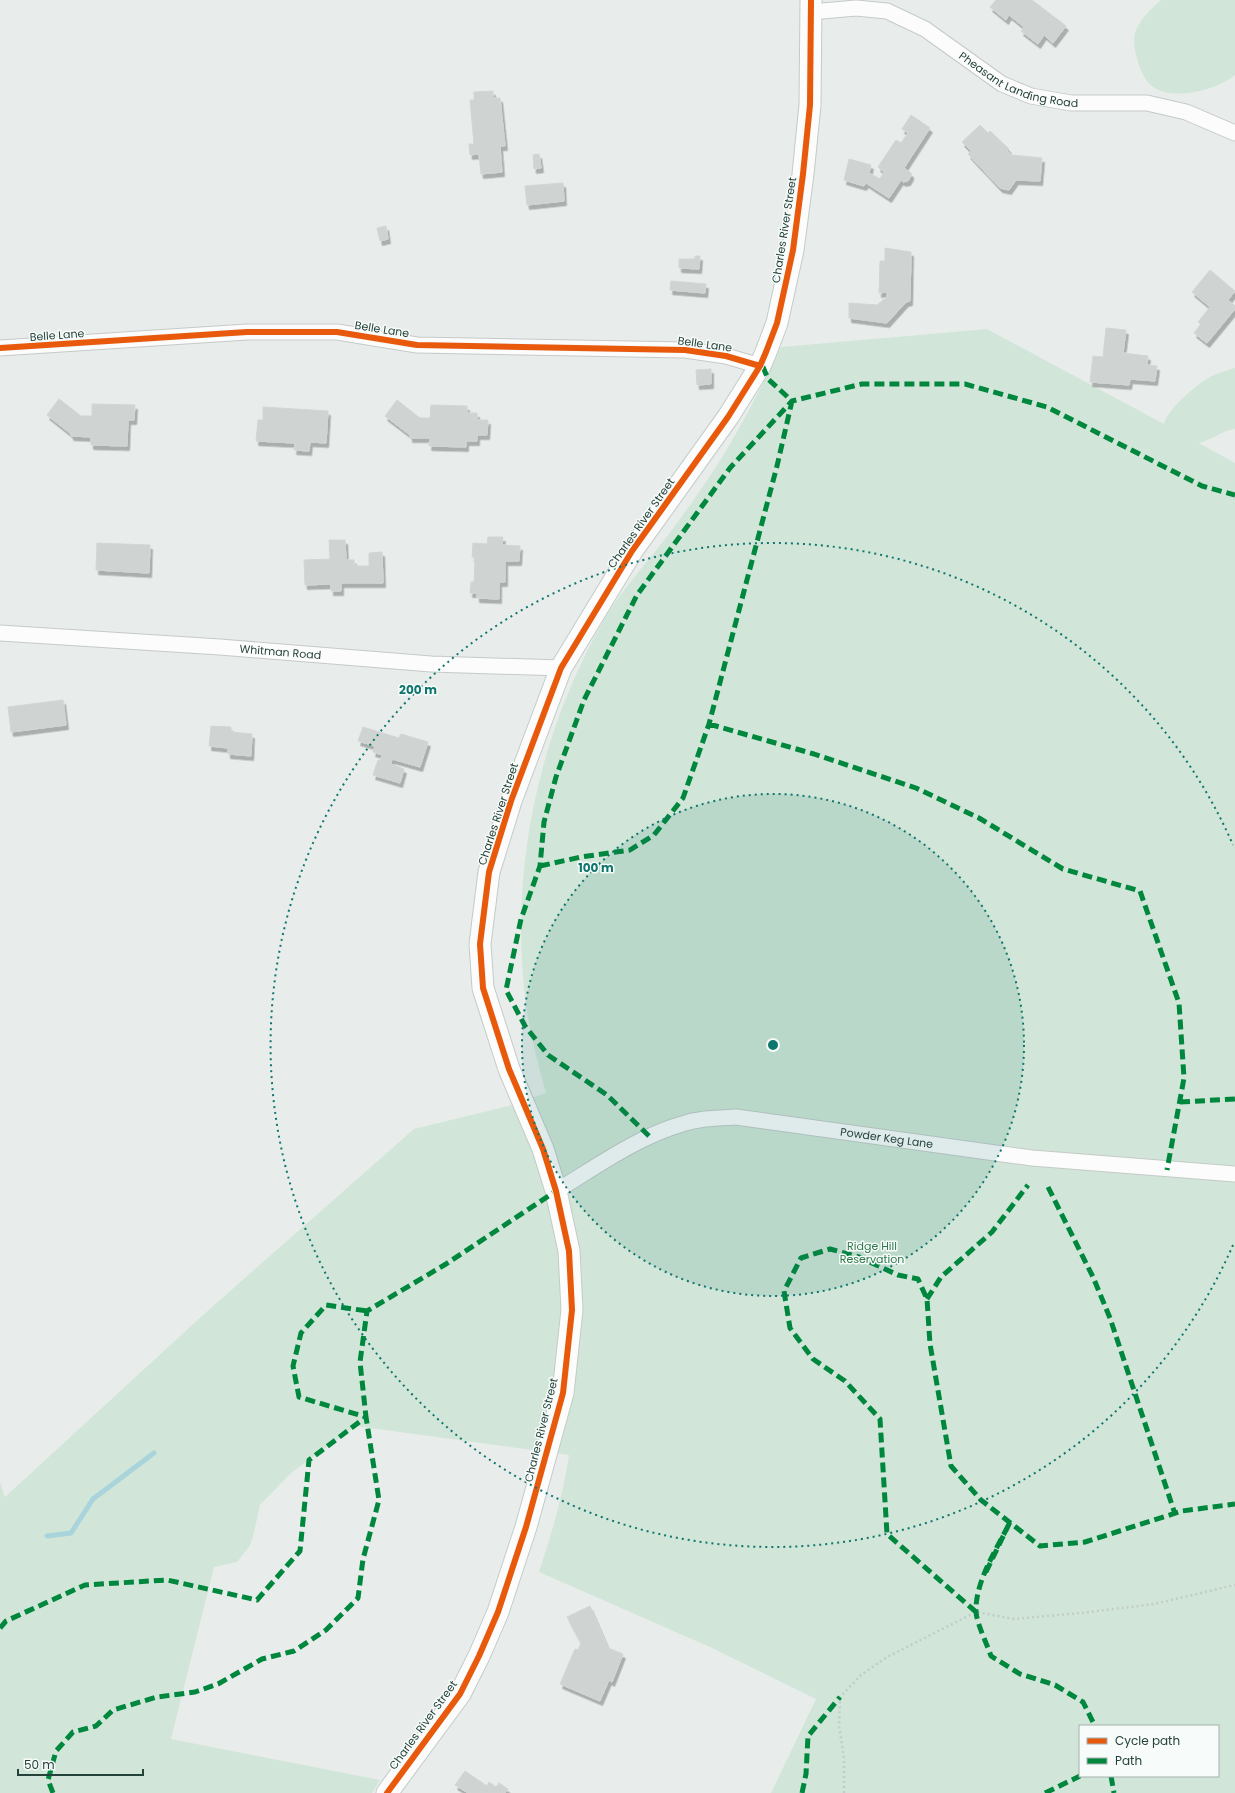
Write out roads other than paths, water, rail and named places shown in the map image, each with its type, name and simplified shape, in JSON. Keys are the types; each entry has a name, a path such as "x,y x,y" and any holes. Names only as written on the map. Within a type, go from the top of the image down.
{"street":[{"name":"Pheasant Landing Road","path":"811,6 887,11 925,29 1002,84 1031,96 1071,103 1146,103 1186,112 1235,133"},
{"name":"Charles River Street","path":"387,1793 460,1694 479,1656 498,1612 526,1527 563,1392 572,1310 569,1251 556,1191 543,1149 499,1041 483,988 480,944 489,872 511,801 561,668 632,551 728,417 760,366 777,323 793,250 803,174 810,105 811,6"},
{"name":"Belle Lane","path":"0,348 247,332 337,332 417,345 685,350 726,356 760,366"},
{"name":"Whitman Road","path":"0,633 220,647 431,664 561,668"},
{"name":"Powder Keg Lane","path":"556,1191 649,1136 682,1124 708,1118 736,1117 1032,1158 1235,1174"}],"waterway":[{"path":"47,1536 71,1533 93,1499 154,1453"}],"park label":[{"name":"Ridge Hill Reservation","path":"872,1252"}]}
